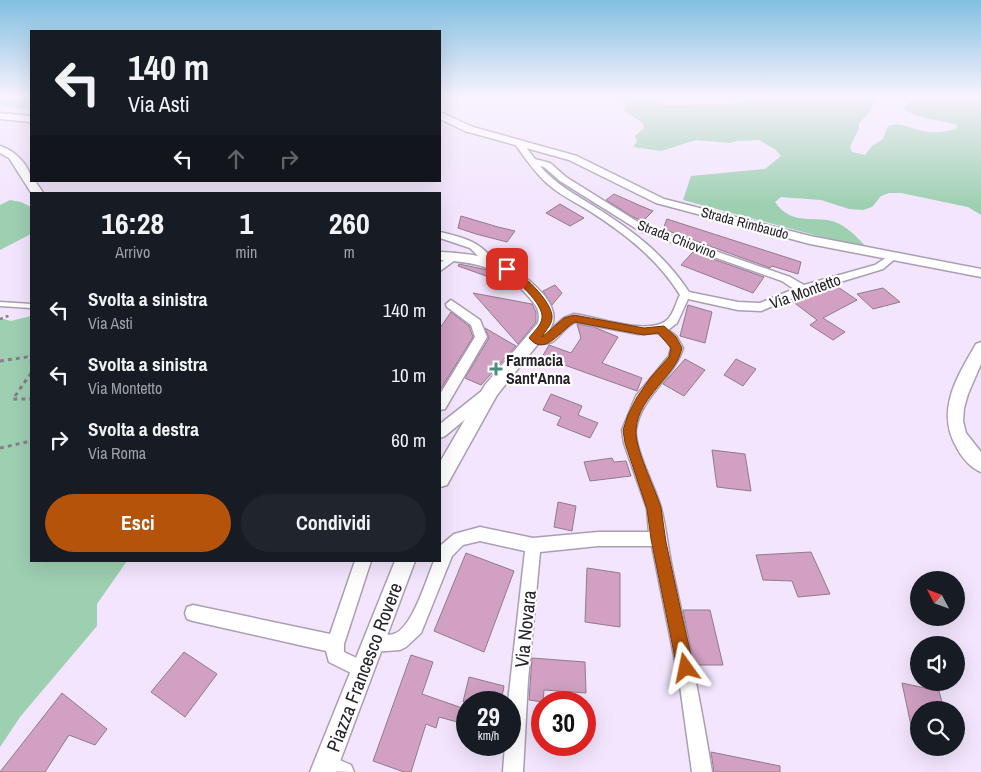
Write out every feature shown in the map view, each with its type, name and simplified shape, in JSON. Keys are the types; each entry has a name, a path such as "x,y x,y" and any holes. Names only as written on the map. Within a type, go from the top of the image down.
{"street":[{"name":"Strada Rimbaudo","path":"482,133 574,158 660,200 810,240 981,273"},
{"name":"Strada Chiovino","path":"519,144 554,185 626,232 669,270 685,295"},
{"path":"0,149 13,156 30,182"},
{"name":"Strada Chiovino","path":"532,161 547,165 563,179 643,229 786,279 803,289"},
{"path":"441,235 473,245 485,254 481,259"},
{"path":"441,256 481,259 507,269 521,279 546,308 548,317 545,325 492,390 441,477"},
{"path":"441,267 454,256"},
{"name":"Via Montetto","path":"685,295 738,306 761,307 803,289 879,267 892,257"},
{"path":"535,338 545,341 574,318 644,331 660,329 672,322 685,295"},
{"path":"441,402 477,346 481,336 476,323 451,304"},
{"path":"660,329 672,339 677,348 674,358 641,400 629,430 654,509 658,539 689,686 702,772"},
{"path":"981,348 956,403 953,419 959,438 981,464"},
{"path":"441,431 492,390"},
{"path":"372,643 400,641 415,627 446,551 458,539 480,534 533,545 598,539 658,539"},
{"name":"Via Novara","path":"513,772 519,680 533,545"},
{"path":"361,669 335,656 335,644 363,562"},
{"name":"Piazza Francesco Rovere","path":"331,769 361,669 405,562"},
{"path":"193,613 335,644"}],"lane":[{"path":"0,304 30,306"}],"path":[{"path":"0,361 27,357 30,360"},
{"path":"30,374 13,398 30,399"},
{"path":"0,448 30,441"}],"green space":[{"path":"638,133 857,133 850,147 852,152 865,155 872,146 883,139 885,133 981,133 981,215 968,207 901,193 889,193 881,196 872,207 863,210 849,209 821,200 781,197 775,202 790,215 799,218 825,220 843,226 870,250 683,200 691,176 765,169 781,156 776,150 759,140 729,143 696,140 661,151 633,147 637,142 635,136"},
{"path":"10,200 30,206 30,235 0,250 0,205"},
{"path":"30,316 30,562 126,562 97,604 97,626 20,717 0,747 0,318 11,321"}],"building":[{"path":"614,194 653,211 643,221 633,217 606,200"},
{"path":"560,204 584,218 570,226 546,213"},
{"path":"461,216 515,231 507,242 476,234 458,228"},
{"path":"667,219 801,262 798,274 772,266 770,268 663,229"},
{"path":"693,252 764,277 753,293 681,265"},
{"path":"459,264 488,270 517,287 458,266"},
{"path":"555,285 562,293 552,305 543,291"},
{"path":"835,285 857,300 823,318 845,332 833,340 810,325 817,320 792,301"},
{"path":"883,288 900,302 873,309 857,294"},
{"path":"473,293 532,304 536,312 536,322 518,344"},
{"path":"688,305 712,312 705,343 680,336"},
{"path":"451,312 469,326 473,337 441,388 441,327"},
{"path":"577,324 594,327 618,337 602,363 642,378 637,391 542,357 549,345 571,353 581,338"},
{"path":"485,328 516,346 481,385 465,378 489,338"},
{"path":"685,359 705,370 684,396 663,384"},
{"path":"736,359 756,369 743,386 724,375"},
{"path":"551,394 582,406 578,415 598,423 590,438 557,425 561,417 543,410"},
{"path":"712,450 745,454 751,491 717,487"},
{"path":"612,458 614,462 626,461 631,476 590,481 584,462"},
{"path":"558,502 576,506 572,531 554,527"},
{"path":"811,552 830,594 798,597 792,581 763,580 756,555"},
{"path":"466,553 514,571 484,652 434,631"},
{"path":"587,568 620,573 620,627 585,622"},
{"path":"683,610 710,610 723,665 694,665"},
{"path":"184,652 217,674 185,717 151,692"},
{"path":"411,655 433,662 422,694 456,706 456,722 439,717 436,728 426,724 411,772 404,772 373,761"},
{"path":"532,658 585,662 586,691 531,691 531,700 529,700"},
{"path":"469,677 504,686 503,691 466,691"},
{"path":"902,683 910,685 910,691 939,691 942,701 910,701 910,721"},
{"path":"62,693 107,729 95,745 69,735 45,772 0,772"},
{"path":"711,752 780,766 780,772 714,772"}],"place":[{"name":"Farmacia Sant'Anna","path":"496,369"}],"route":[{"path":"507,269 515,273 530,288 546,308 548,317 545,325 535,338 541,342 545,341 574,318 644,331 660,329 672,339 677,348 674,358 641,400 629,430 654,509 658,539 686,668"}]}
